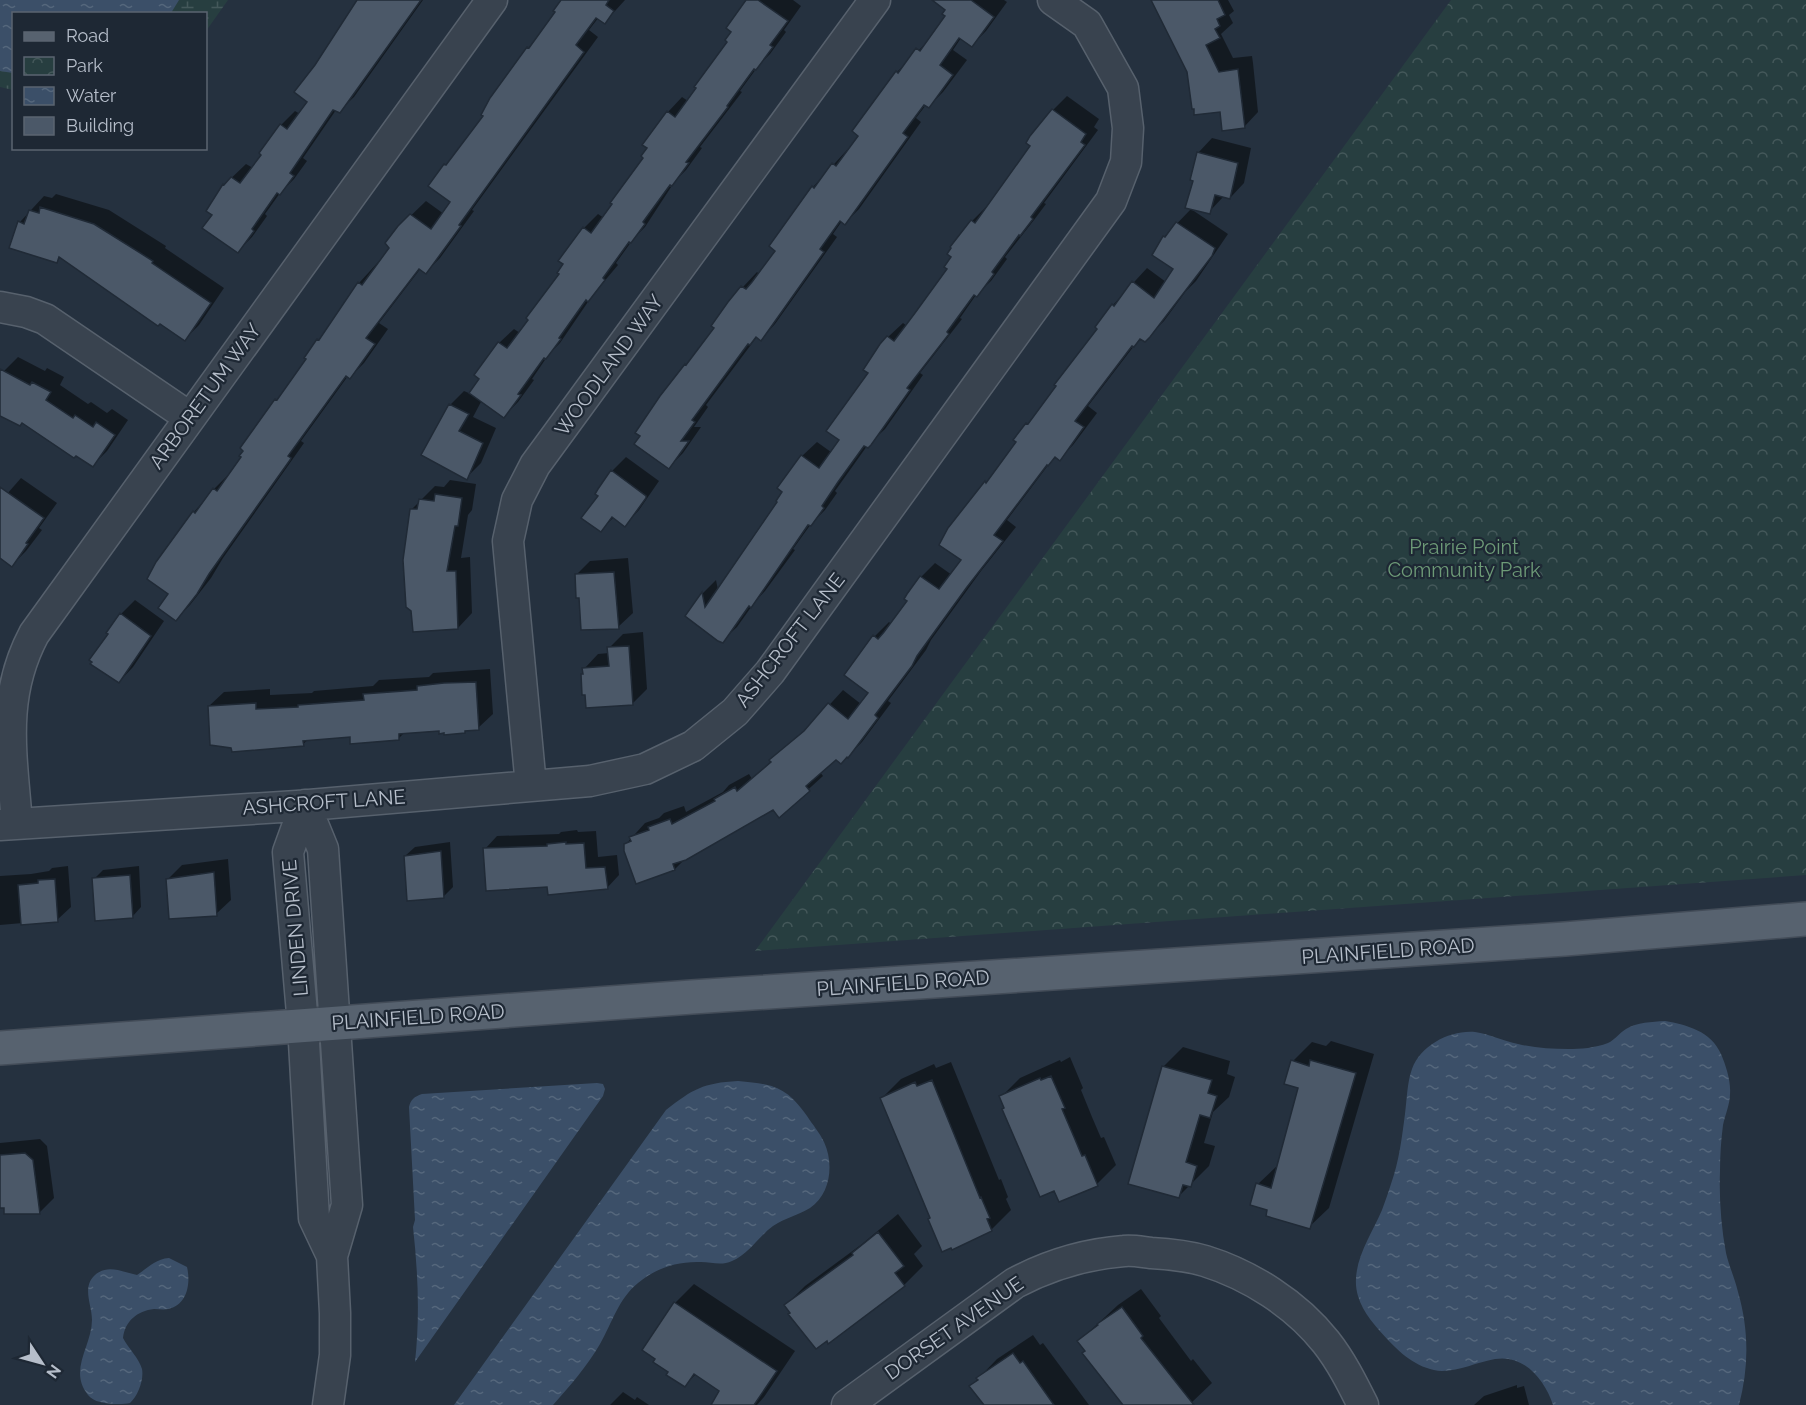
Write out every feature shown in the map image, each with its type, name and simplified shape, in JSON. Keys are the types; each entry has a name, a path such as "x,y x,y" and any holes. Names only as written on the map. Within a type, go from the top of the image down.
{"main road":[{"name":"PLAINFIELD ROAD","path":"0,1048 716,995 1553,940 1806,919"}],"street":[{"name":"ARBORETUM WAY","path":"8,825 10,711 20,662 33,634 492,0"},
{"name":"WOODLAND WAY","path":"531,786 508,541 517,500 535,465 874,0"},
{"name":"ASHCROFT LANE","path":"8,825 305,805 590,781 645,769 693,746 735,712 770,672 1111,201 1125,162 1128,128 1123,88 1087,24 1053,0"},
{"path":"0,307 26,312 45,319 189,417"},
{"name":"LINDEN DRIVE","path":"305,805 288,852 318,1024 314,1218 332,1256 335,1313 335,1354 328,1405"},
{"path":"1806,919 1806,929"},
{"name":"DORSET AVENUE","path":"846,1405 1014,1283 1041,1269 1086,1256 1125,1251 1168,1254 1204,1260 1237,1274 1269,1292 1299,1314 1325,1341 1345,1370 1363,1405"}],"green space":[{"path":"0,0 228,0 207,30 207,12 12,12 12,90 0,87"},
{"name":"Prairie Point Community Park","path":"1451,0 1806,0 1806,875 755,951"}],"water":[{"path":"0,0 179,0 172,12 12,12 12,73 0,71"},
{"path":"1665,1021 1698,1030 1711,1040 1721,1054 1729,1079 1730,1098 1721,1142 1720,1191 1726,1253 1742,1306 1746,1334 1745,1377 1739,1405 1553,1405 1539,1378 1524,1365 1515,1361 1495,1359 1455,1370 1442,1371 1426,1368 1405,1356 1370,1320 1358,1296 1356,1274 1362,1252 1382,1210 1394,1176 1409,1080 1416,1060 1429,1046 1446,1036 1465,1032 1480,1033 1513,1043 1537,1047 1578,1049 1608,1043 1635,1025"},
{"path":"738,1081 769,1085 785,1093 799,1106 818,1132 827,1150 830,1168 826,1187 817,1202 810,1208 773,1226 744,1254 732,1261 720,1264 692,1262 675,1264 652,1273 638,1283 621,1303 590,1360 553,1405 454,1405 666,1110 699,1088 716,1083"},
{"path":"603,1084 605,1089 603,1096 415,1362 418,1294 409,1107 412,1100 422,1094"},
{"path":"169,1258 187,1267 188,1287 180,1303 168,1309 142,1312 129,1322 124,1332 123,1338 142,1369 141,1383 136,1396 130,1403 108,1404 96,1401 82,1386 80,1376 82,1358 91,1330 92,1314 88,1291 90,1281 99,1272 109,1269 137,1275 156,1262"}],"building":[{"path":"357,0 421,0 340,113 333,110 290,173 294,176 280,195 277,193 238,253 202,228 212,215 206,211 223,184 231,177 240,183 280,124 287,129 307,102 294,92 315,65"},
{"path":"561,0 609,0 606,5 614,11 605,24 596,18 576,45 584,52 426,274 419,269 366,338 375,344 350,379 346,376 288,456 290,460 176,621 158,608 168,594 147,579 156,562 193,511 195,513 213,488 217,491 241,457 239,456 243,451 240,448 275,399 277,400 358,282 362,285 389,248 385,243 398,226 410,214 431,229 450,202 428,186 483,116 481,115 490,98 527,47 529,48"},
{"path":"746,0 758,0 788,21 770,45 773,47 756,70 754,69 686,162 689,163 643,222 645,224 603,278 605,280 588,302 586,300 559,338 561,339 518,394 521,395 504,418 469,393 479,379 474,375 498,342 507,348 528,320 526,318 559,274 557,273 563,264 558,261 583,227 591,233 643,158 641,156 647,148 642,145 667,111 675,117 696,88 694,87 727,42 725,40 731,32 726,28"},
{"path":"932,0 971,0 994,17 972,47 959,38 940,65 953,75 929,108 924,105 903,133 908,137 845,225 840,221 820,249 824,252 761,341 756,337 750,345 748,344 692,420 695,422 681,441 689,441 669,469 634,444 640,436 635,433 660,396 714,328 711,326 728,302 741,286 746,289 775,251 769,246 812,186 814,188 832,163 836,166 858,136 852,131 896,71 898,73 916,48 920,51 945,16 942,14 945,10"},
{"path":"1151,0 1218,0 1225,15 1217,19 1220,26 1215,29 1220,38 1206,45 1219,72 1238,69 1245,128 1222,131 1220,112 1194,115 1187,72"},
{"path":"1052,109 1086,134 1081,142 1085,145 992,272 994,274 977,297 974,295 947,332 949,334 907,388 910,390 871,445 868,448 864,446 838,482 822,506 824,508 811,526 808,525 751,608 749,606 723,643 718,641 685,616 702,592 705,607 777,502 782,492 777,488 801,455 819,468 839,440 826,431 868,373 863,370 887,336 894,341 947,269 944,267 951,257 947,254 950,247 971,220 975,223 1030,146 1026,143 1030,136"},
{"path":"1197,152 1238,163 1230,199 1215,195 1210,214 1185,208 1193,181 1190,180"},
{"path":"40,207 94,224 153,261 152,263 211,303 185,341 160,324 158,326 59,257 57,263 9,248 18,221 24,224 29,210 39,213"},
{"path":"1176,222 1215,248 1212,256 1150,337 1145,342 1140,339 1134,347 1132,346 1075,421 1084,427 1060,461 1055,457 1047,465 994,535 1003,541 917,656 875,715 878,718 848,758 841,764 836,760 806,786 810,791 779,818 773,810 686,860 673,864 675,870 636,884 624,851 624,844 631,841 629,837 670,819 672,824 715,801 714,799 735,787 737,791 804,731 828,703 848,719 868,693 844,675 873,635 878,639 884,632 907,601 904,599 920,576 939,589 961,560 939,545 948,528 985,481 986,483 1016,442 1013,440 1056,386 1054,385 1097,329 1095,327 1112,304 1114,306 1132,281 1154,298 1173,269 1152,255 1163,236 1165,237"},
{"path":"0,369 30,385 32,382 51,392 46,400 73,418 75,415 93,427 96,422 115,435 93,467 76,456 74,458 22,423 20,426 0,416"},
{"path":"449,404 469,414 459,431 483,443 467,480 421,455"},
{"path":"611,470 646,498 625,527 612,517 601,532 581,518 598,496 595,494"},
{"path":"0,487 44,518 12,567 0,558"},
{"path":"435,494 462,498 447,571 456,571 458,629 413,632 411,611 406,607 403,560 410,509 417,509 419,499 434,501"},
{"path":"614,572 619,629 581,630 575,574"},
{"path":"120,613 151,636 119,683 90,664 92,662 89,660"},
{"path":"629,646 633,705 586,708 585,695 582,695 582,668 609,666 607,647"},
{"path":"476,682 479,730 444,735 444,733 439,734 439,731 399,734 399,740 350,744 350,737 303,741 304,746 232,752 231,748 210,745 208,706 256,703 256,709 298,707 298,705 364,700 363,694 417,690 417,686"},
{"path":"566,842 566,844 584,843 586,868 605,867 608,889 548,895 547,887 486,891 483,848 547,846 547,844"},
{"path":"441,851 444,898 407,901 404,856"},
{"path":"214,872 217,916 169,919 166,879"},
{"path":"130,875 133,918 95,921 92,878"},
{"path":"55,879 58,922 21,925 18,885"},
{"path":"1291,1060 1309,1066 1310,1060 1356,1073 1310,1229 1266,1216 1267,1210 1250,1205 1256,1183 1271,1188 1298,1088 1284,1084"},
{"path":"1162,1066 1212,1080 1208,1093 1217,1096 1210,1118 1200,1115 1186,1162 1197,1166 1191,1187 1183,1185 1179,1198 1128,1184"},
{"path":"1051,1076 1082,1156 1085,1155 1098,1186 1059,1202 1054,1191 1040,1197 1002,1109 1004,1108 999,1096 1040,1078 1041,1080"},
{"path":"932,1080 990,1218 987,1219 992,1231 952,1250 951,1248 942,1252 880,1098 915,1082 917,1086"},
{"path":"25,1153 33,1160 40,1214 4,1214 4,1208 0,1208 0,1155"},
{"path":"878,1232 904,1266 895,1273 905,1286 828,1344 827,1341 816,1349 788,1314 790,1313 784,1305 853,1255 852,1253"},
{"path":"674,1302 777,1371 754,1405 711,1405 719,1391 694,1374 685,1387 666,1375 668,1372 653,1362 655,1359 642,1350"},
{"path":"1122,1307 1143,1336 1141,1338 1194,1405 1123,1405 1082,1353 1085,1351 1077,1341"},
{"path":"1013,1353 1020,1363 1023,1361 1054,1405 984,1405 969,1386 978,1380 976,1378"}]}
